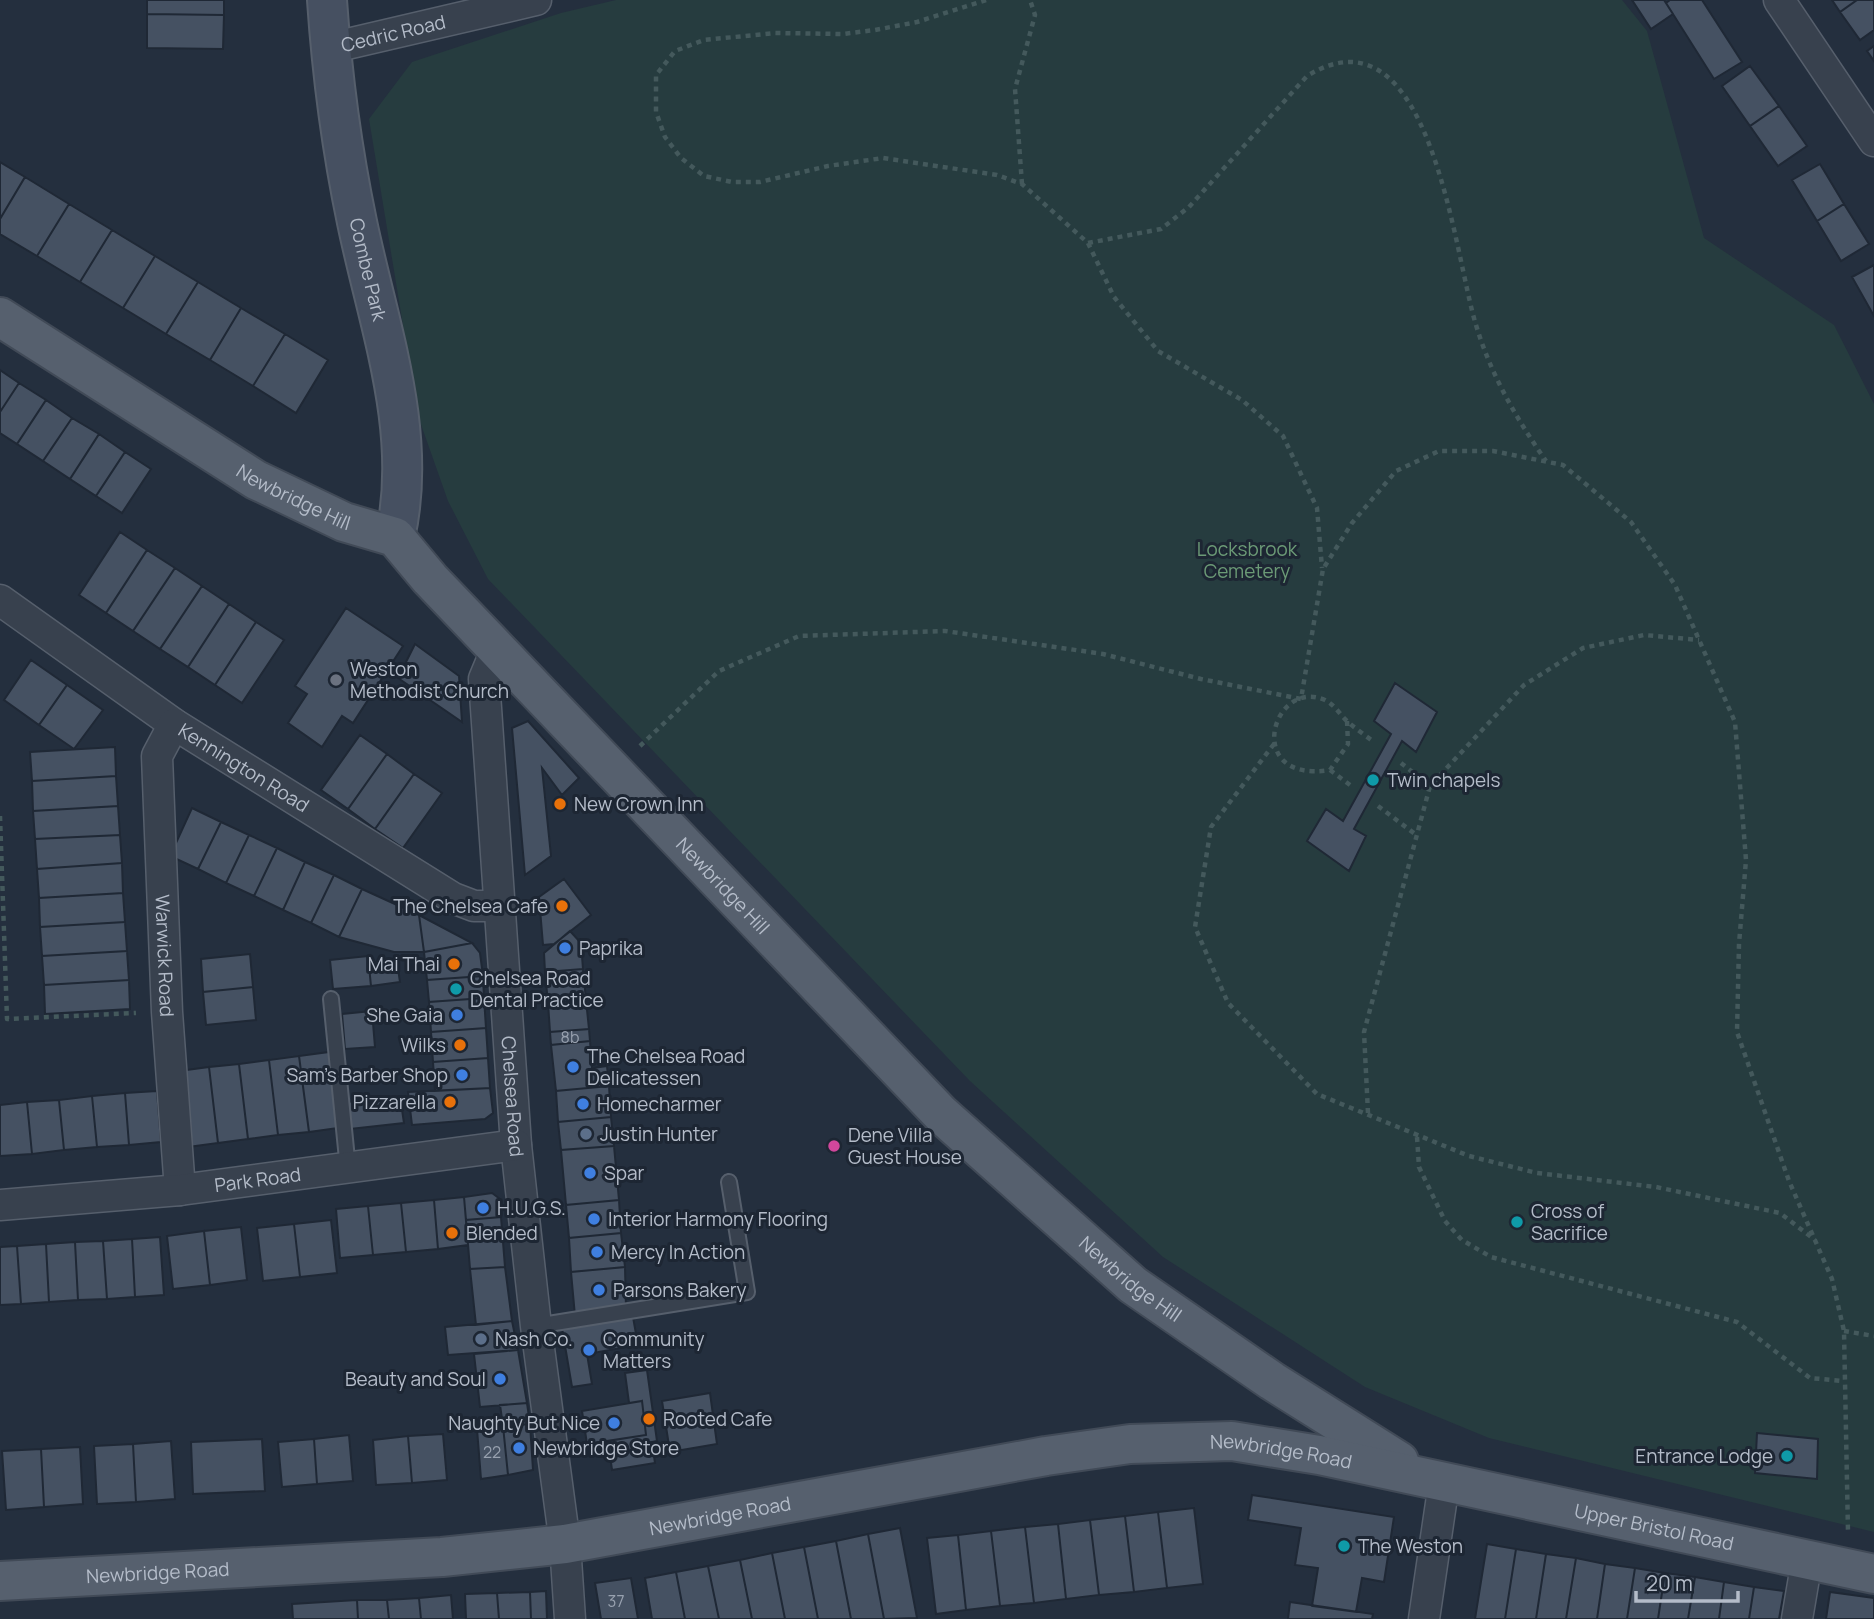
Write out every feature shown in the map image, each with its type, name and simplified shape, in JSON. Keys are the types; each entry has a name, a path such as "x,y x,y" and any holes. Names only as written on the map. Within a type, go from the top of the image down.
{"main road":[{"name":"Newbridge Hill","path":"0,317 256,480 344,522 395,537 430,579 941,1114 1133,1285 1370,1446 1440,1481"},
{"name":"Newbridge Road","path":"0,1581 442,1557 565,1544 1046,1456 1130,1444 1232,1441 1276,1447 1440,1481"},
{"name":"Upper Bristol Road","path":"1440,1481 1841,1567"}],"street":[{"name":"Combe Park","path":"327,0 330,48 356,219 396,400 404,450 403,502 395,537"},
{"name":"Cedric Road","path":"330,48 536,0"},
{"path":"1779,0 1874,141"},
{"name":"Kennington Road","path":"0,600 174,724 453,898 474,906 501,906"},
{"name":"Chelsea Road","path":"497,648 484,679 516,1145 536,1326 565,1544 570,1619"},
{"name":"Warwick Road","path":"174,724 157,756 167,1012 180,1190"},
{"name":"Park Road","path":"0,1205 180,1190 516,1145"},
{"path":"1424,1619 1440,1481"},
{"path":"1797,1619 1841,1567"}],"lane":[{"path":"331,999 348,1169"},
{"path":"536,1326 747,1292 729,1182"}],"path":[{"path":"986,0 917,22 875,30 843,34 775,33 704,40 675,51 656,75 656,112 665,137 681,158 704,176 732,182 760,182 828,166 883,158 998,175 1022,184 1087,243 1114,297 1158,351 1242,400 1283,436 1317,508 1322,569 1301,699"},
{"path":"1022,184 1015,89 1035,15 1030,0"},
{"path":"1087,243 1161,229 1189,207 1307,76 1325,64 1340,61 1373,66 1401,89 1433,148 1476,324 1490,363 1514,414 1546,462"},
{"path":"1322,569 1352,523 1396,471 1439,451 1493,451 1563,465 1632,522 1675,585 1735,722 1746,860 1739,944 1737,1032 1789,1181 1832,1279 1844,1331 1843,1381 1849,1526 1841,1567"},
{"path":"613,768 719,671 799,636 945,631 1103,654 1201,679 1301,699 1324,700 1336,707 1347,721 1374,742"},
{"path":"1368,1113 1364,1032 1430,786 1524,685 1583,648 1644,635 1699,640"},
{"path":"1301,699 1287,705 1273,731 1274,744 1283,761 1293,769 1309,773 1330,770 1354,788"},
{"path":"1330,770 1348,744 1347,721"},
{"path":"1274,744 1211,827 1195,927 1228,1003 1317,1094 1469,1156 1537,1173 1656,1187 1780,1213 1816,1241"},
{"path":"1401,763 1430,786"},
{"path":"1378,806 1415,834"},
{"path":"0,816 7,1019 167,1012"},
{"path":"1417,1137 1419,1167 1445,1220 1462,1240 1491,1257 1737,1322 1810,1378 1843,1381"},
{"path":"1844,1331 1874,1336"}],"green space":[{"name":"Locksbrook Cemetery","path":"616,0 1622,0 1647,31 1704,238 1834,325 1874,404 1874,1532 1489,1438 1365,1387 1163,1257 970,1081 488,579 448,501 418,416 369,119 412,62 561,13"}],"building":[{"path":"147,0 224,0 224,15 147,14"},
{"path":"1632,0 1664,0 1673,14 1651,29"},
{"path":"1670,0 1702,0 1742,62 1714,79 1666,3"},
{"path":"1832,0 1857,0 1840,12"},
{"path":"1857,0 1874,0 1874,30 1860,40 1840,12"},
{"path":"147,14 224,15 223,49 147,48"},
{"path":"1874,46 1874,61 1867,51"},
{"path":"1750,66 1779,106 1750,126 1722,86"},
{"path":"1779,106 1807,146 1778,166 1750,126"},
{"path":"0,162 25,177 0,219"},
{"path":"1820,164 1844,204 1817,221 1792,180"},
{"path":"25,177 69,204 37,256 0,234 0,219"},
{"path":"69,204 112,230 80,282 37,256"},
{"path":"1844,204 1869,244 1841,261 1817,221"},
{"path":"112,230 155,256 123,308 80,282"},
{"path":"155,256 198,282 166,334 123,308"},
{"path":"1874,265 1874,316 1852,277"},
{"path":"198,282 241,308 210,360 166,334"},
{"path":"241,308 285,334 253,386 210,360"},
{"path":"285,334 328,360 296,413 253,386"},
{"path":"0,370 19,383 0,412"},
{"path":"19,383 46,400 17,444 0,433 0,412"},
{"path":"46,400 72,418 43,461 17,444"},
{"path":"72,418 99,434 70,479 43,461"},
{"path":"99,434 125,452 96,496 70,479"},
{"path":"125,452 151,469 122,513 96,496"},
{"path":"120,532 147,550 106,613 79,595"},
{"path":"147,550 175,568 133,631 106,613"},
{"path":"175,568 202,586 160,649 133,631"},
{"path":"202,586 229,604 188,667 160,649"},
{"path":"229,604 256,622 215,685 188,667"},
{"path":"346,608 403,646 353,723 342,716 322,747 288,723 307,694 295,686"},
{"path":"256,622 284,640 242,703 215,685"},
{"path":"415,644 459,676 462,722 398,678"},
{"path":"31,660 67,685 39,725 4,700"},
{"name":"Twin chapels","path":"1395,683 1437,712 1416,752 1402,741 1354,829 1366,836 1349,871 1307,841 1326,809 1343,821 1391,734 1374,721"},
{"path":"67,685 103,710 74,749 39,725"},
{"path":"528,721 579,778 562,795 542,768 551,856 525,875 512,728"},
{"path":"360,735 387,754 348,809 321,790"},
{"path":"115,747 116,776 32,781 30,752"},
{"path":"387,754 414,774 375,829 348,809"},
{"path":"414,774 442,793 403,848 375,829"},
{"path":"116,776 118,806 33,811 32,781"},
{"path":"118,806 120,835 35,839 33,811"},
{"path":"192,808 221,822 198,869 170,856"},
{"path":"221,822 249,835 226,883 198,869"},
{"path":"120,835 122,863 37,869 35,839"},
{"path":"249,835 277,848 254,896 226,883"},
{"path":"277,848 305,862 283,910 254,896"},
{"path":"305,862 334,875 311,923 283,910"},
{"path":"122,863 123,893 39,898 37,869"},
{"path":"334,875 362,889 339,937 311,923"},
{"name":"The Chelsea Cafe","path":"564,879 591,915 554,944 543,945 539,897"},
{"path":"362,889 419,915 424,952 394,952 339,937"},
{"path":"123,893 125,922 40,927 39,898"},
{"path":"419,915 472,943 424,952"},
{"path":"125,922 127,951 42,956 40,927"},
{"name":"Paprika","path":"570,931 581,943 583,969 545,972 544,953"},
{"name":"Mai Thai","path":"472,943 480,953 483,976 427,980 424,952"},
{"path":"127,951 129,980 44,985 42,956"},
{"path":"250,954 253,987 203,992 201,959"},
{"path":"368,956 371,986 333,989 330,960"},
{"path":"397,962 400,982 371,986 369,966"},
{"path":"583,969 586,1000 548,1003 545,972"},
{"name":"Chelsea Road Dental Practice","path":"483,976 484,998 429,1002 427,980"},
{"path":"129,980 130,1009 45,1014 44,985"},
{"path":"253,987 256,1020 206,1025 203,992"},
{"name":"She Gaia","path":"484,998 486,1028 431,1032 429,1002"},
{"path":"586,1000 589,1029 550,1032 548,1003"},
{"path":"372,1011 375,1047 345,1049 342,1014"},
{"name":"Wilks","path":"486,1028 488,1058 433,1062 431,1032"},
{"path":"589,1029 590,1041 551,1045 550,1032"},
{"name":"The Chelsea Road Delicatessen","path":"590,1041 592,1068 607,1066 609,1086 556,1091 551,1045"},
{"path":"329,1052 338,1128 309,1132 299,1056"},
{"path":"299,1056 309,1132 278,1135 269,1060"},
{"name":"Sam's Barber Shop","path":"488,1058 490,1088 435,1091 433,1062"},
{"path":"269,1060 278,1135 248,1139 239,1064"},
{"path":"239,1064 248,1139 218,1143 209,1067"},
{"path":"209,1067 218,1143 188,1147 179,1071"},
{"name":"Homecharmer","path":"609,1086 611,1117 558,1122 556,1091"},
{"name":"Pizzarella","path":"490,1088 493,1113 485,1119 412,1125 408,1092"},
{"path":"157,1091 161,1142 129,1145 125,1093"},
{"path":"125,1093 129,1145 97,1147 92,1096"},
{"path":"92,1096 97,1147 64,1150 59,1100"},
{"path":"400,1096 404,1123 350,1129 348,1102"},
{"path":"59,1100 64,1150 32,1154 27,1102"},
{"path":"27,1102 32,1154 0,1156 0,1105"},
{"name":"Justin Hunter","path":"611,1117 614,1146 561,1150 558,1122"},
{"name":"Spar","path":"614,1146 619,1200 566,1205 561,1150"},
{"name":"H.U.G.S.","path":"492,1193 500,1199 501,1217 466,1220 464,1197"},
{"name":"Blended","path":"464,1197 468,1245 438,1249 434,1200"},
{"path":"434,1200 438,1249 406,1252 401,1203"},
{"name":"Interior Harmony Flooring","path":"619,1200 621,1233 569,1238 566,1205"},
{"path":"401,1203 406,1252 373,1255 368,1206"},
{"path":"368,1206 373,1255 340,1258 336,1209"},
{"path":"501,1217 505,1267 470,1269 466,1220"},
{"path":"331,1220 337,1273 300,1277 294,1224"},
{"path":"294,1224 300,1277 263,1281 257,1228"},
{"path":"241,1227 247,1280 210,1285 204,1231"},
{"path":"204,1231 210,1285 173,1289 167,1236"},
{"name":"Mercy In Action","path":"621,1233 625,1267 571,1272 569,1238"},
{"path":"160,1237 164,1295 135,1297 132,1239"},
{"path":"132,1239 135,1297 107,1299 103,1241"},
{"path":"103,1241 107,1299 78,1300 75,1242"},
{"path":"75,1242 78,1300 49,1302 46,1244"},
{"path":"46,1244 49,1302 21,1304 17,1246"},
{"path":"17,1246 21,1304 0,1305 0,1247"},
{"path":"505,1267 512,1321 476,1325 470,1269"},
{"name":"Parsons Bakery","path":"625,1267 626,1308 575,1316 571,1272"},
{"name":"Community Matters","path":"633,1317 638,1345 587,1354 592,1384 572,1387 562,1328"},
{"name":"Nash Co.","path":"512,1321 518,1350 448,1355 445,1327"},
{"name":"Beauty and Soul","path":"518,1350 527,1403 480,1407 474,1354"},
{"name":"Rooted Cafe","path":"647,1370 657,1441 652,1442 655,1463 612,1470 608,1441 646,1435 642,1401 629,1403 625,1373"},
{"path":"710,1393 717,1444 670,1452 662,1401"},
{"name":"Naughty But Nice","path":"642,1401 646,1435 587,1444 582,1411"},
{"path":"527,1403 530,1424 503,1426 500,1405"},
{"name":"Newbridge Store","path":"530,1424 533,1470 508,1475 503,1426"},
{"path":"503,1426 508,1475 481,1479 477,1429"},
{"name":"Entrance Lodge","path":"1757,1433 1818,1439 1817,1479 1755,1473"},
{"path":"443,1434 447,1480 412,1483 408,1436"},
{"path":"349,1435 353,1481 317,1484 314,1439"},
{"path":"408,1436 412,1483 376,1485 373,1440"},
{"path":"262,1439 265,1491 193,1494 191,1442"},
{"path":"314,1439 317,1484 282,1487 278,1442"},
{"path":"171,1441 175,1499 136,1502 133,1444"},
{"path":"133,1444 136,1502 97,1504 94,1446"},
{"path":"80,1447 83,1504 44,1507 41,1449"},
{"path":"41,1449 44,1507 6,1510 2,1451"},
{"name":"The Weston","path":"1252,1495 1394,1517 1384,1582 1362,1578 1356,1612 1312,1606 1318,1568 1295,1565 1301,1528 1248,1520"},
{"path":"1194,1508 1203,1584 1167,1588 1158,1512"},
{"path":"1158,1512 1167,1588 1134,1592 1125,1516"},
{"path":"1125,1516 1134,1592 1099,1595 1090,1520"},
{"path":"1090,1520 1099,1595 1066,1599 1058,1524"},
{"path":"1058,1524 1066,1599 1034,1603 1025,1527"},
{"path":"1025,1527 1034,1603 1000,1606 991,1531"},
{"path":"900,1528 917,1618 884,1619 868,1534"},
{"path":"991,1531 1000,1606 966,1610 958,1535"},
{"path":"868,1534 884,1619 851,1619 836,1541"},
{"path":"958,1535 966,1610 936,1614 927,1538"},
{"path":"836,1541 851,1619 818,1619 804,1547"},
{"path":"1487,1544 1516,1549 1505,1619 1475,1619"},
{"path":"804,1547 818,1619 785,1619 772,1553"},
{"path":"1516,1549 1546,1554 1536,1619 1505,1619"},
{"path":"772,1553 785,1619 752,1619 740,1560"},
{"path":"1546,1554 1576,1558 1566,1619 1536,1619"},
{"path":"1576,1558 1605,1564 1597,1619 1566,1619"},
{"path":"740,1560 752,1619 719,1619 708,1566"},
{"path":"1605,1564 1635,1568 1627,1619 1597,1619"},
{"path":"708,1566 719,1619 685,1619 676,1572"},
{"path":"1635,1568 1665,1573 1658,1619 1627,1619"},
{"path":"676,1572 685,1619 652,1619 645,1578"},
{"path":"1665,1573 1695,1577 1688,1619 1658,1619"},
{"path":"1695,1577 1724,1582 1719,1619 1688,1619"},
{"path":"631,1578 638,1619 601,1619 595,1583"},
{"path":"1724,1582 1754,1587 1749,1619 1719,1619"},
{"path":"1754,1587 1784,1591 1779,1619 1749,1619"},
{"path":"546,1591 547,1619 531,1619 530,1592"},
{"path":"530,1592 531,1619 499,1619 497,1593"},
{"path":"1830,1592 1874,1598 1874,1619 1826,1619"},
{"path":"497,1593 499,1619 466,1619 465,1594"},
{"path":"451,1595 453,1619 421,1619 419,1598"},
{"path":"419,1598 421,1619 389,1619 387,1600"},
{"path":"357,1600 358,1619 293,1619 292,1604"},
{"path":"357,1600 387,1600 389,1619 358,1619"},
{"path":"1290,1602 1373,1614 1372,1619 1288,1619"}],"place":[{"name":"Weston Methodist Church","path":"336,680"},
{"name":"Twin chapels","path":"1373,780"},
{"name":"New Crown Inn","path":"560,804"},
{"name":"The Chelsea Cafe","path":"562,906"},
{"name":"Paprika","path":"565,948"},
{"name":"Mai Thai","path":"454,964"},
{"name":"Chelsea Road Dental Practice","path":"456,989"},
{"name":"She Gaia","path":"457,1015"},
{"name":"Wilks","path":"460,1045"},
{"name":"The Chelsea Road Delicatessen","path":"573,1067"},
{"name":"Sam's Barber Shop","path":"462,1075"},
{"name":"Pizzarella","path":"450,1102"},
{"name":"Homecharmer","path":"583,1104"},
{"name":"Justin Hunter","path":"586,1134"},
{"name":"Dene Villa Guest House","path":"834,1146"},
{"name":"Spar","path":"590,1173"},
{"name":"H.U.G.S.","path":"483,1208"},
{"name":"Interior Harmony Flooring","path":"594,1219"},
{"name":"Cross of Sacrifice","path":"1517,1222"},
{"name":"Blended","path":"452,1233"},
{"name":"Mercy In Action","path":"597,1252"},
{"name":"Parsons Bakery","path":"599,1290"},
{"name":"Nash Co.","path":"481,1339"},
{"name":"Community Matters","path":"589,1350"},
{"name":"Beauty and Soul","path":"500,1379"},
{"name":"Rooted Cafe","path":"649,1419"},
{"name":"Naughty But Nice","path":"614,1423"},
{"name":"Newbridge Store","path":"519,1448"},
{"name":"Entrance Lodge","path":"1787,1456"},
{"name":"The Weston","path":"1344,1546"}]}
